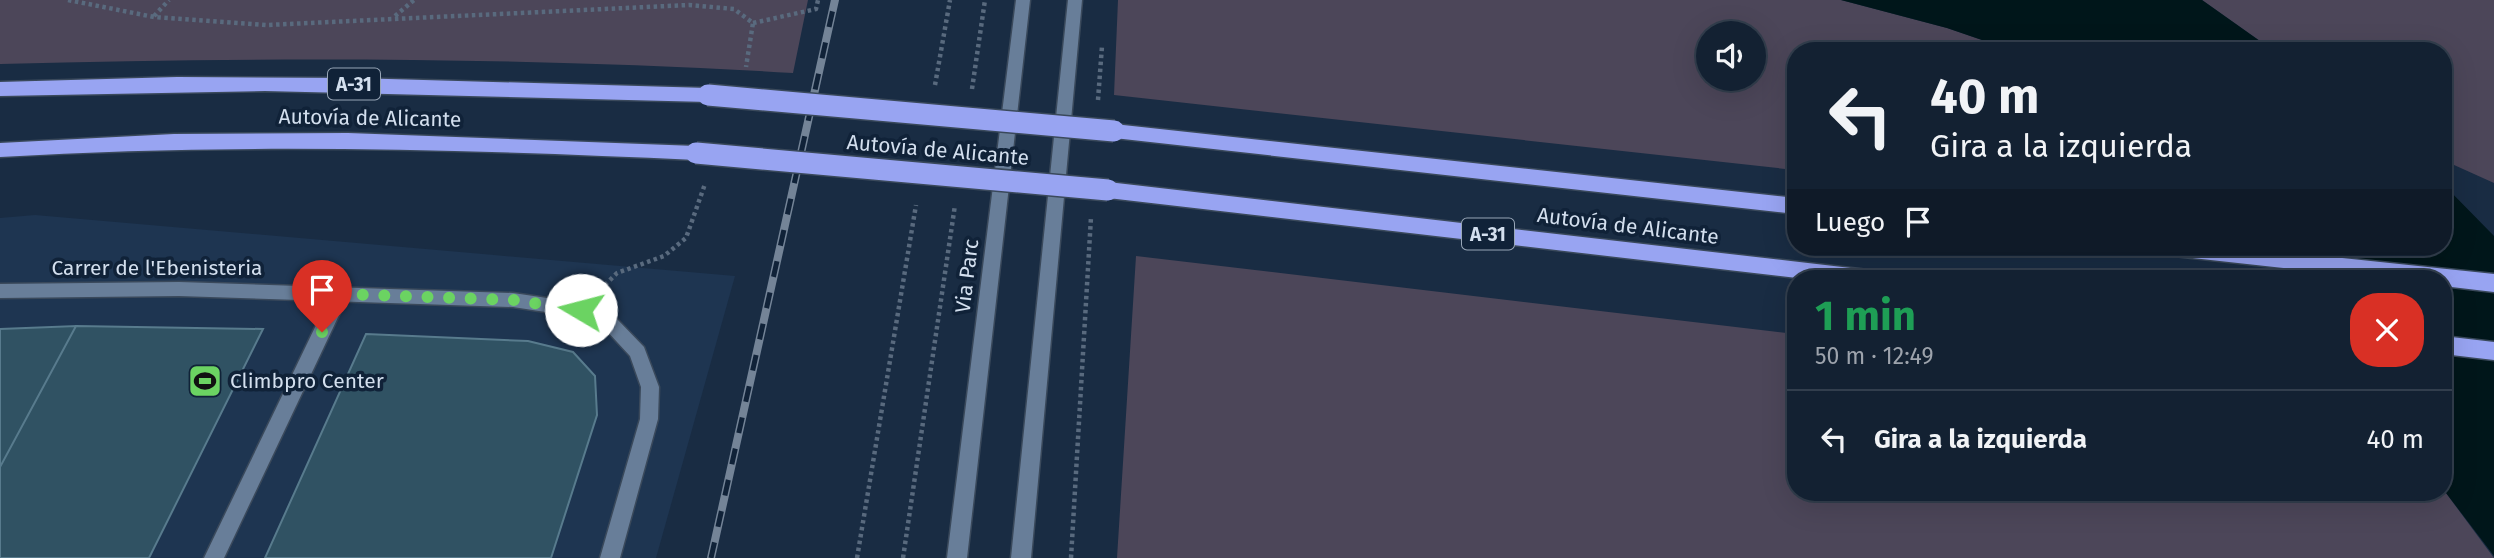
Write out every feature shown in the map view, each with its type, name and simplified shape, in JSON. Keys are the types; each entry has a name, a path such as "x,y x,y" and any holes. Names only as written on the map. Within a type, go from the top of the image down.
{"highway":[{"name":"Autovía de Alicante","path":"0,89 75,85 354,84 708,95 1114,131 1787,205"},
{"name":"Autovía de Alicante","path":"0,150 181,142 359,141 521,144 696,153 1792,270"},
{"path":"2247,256 2375,270"},
{"path":"2452,278 2494,283"},
{"path":"2452,346 2494,351"}],"main road":[{"name":"Via Parc","path":"957,558 1023,0"},
{"path":"1021,558 1075,0"},
{"name":"Carrer de l'Ebenisteria","path":"0,291 179,289 340,294 513,300 581,310 611,324 638,352 650,387 649,419 610,558"},
{"path":"214,558 340,294"}],"path":[{"path":"68,0 153,17 267,25 689,5 734,9 754,23 816,9 818,0"},
{"path":"153,17 169,0"},
{"path":"395,17 414,0"},
{"path":"734,0 734,9"},
{"path":"934,95 950,0"},
{"path":"971,96 985,0"},
{"path":"746,69 754,23"},
{"path":"1098,107 1102,40"},
{"path":"581,310 617,272 664,256 686,238 706,181"},
{"path":"903,558 957,192"},
{"path":"1071,558 1100,197"},
{"path":"858,558 916,203"}],"shaded area":[{"path":"0,0 808,0 793,73 496,61 198,60 0,64"},
{"path":"1118,0 1841,0 1947,28 1988,42 1787,42 1787,169 1114,95"},
{"path":"1841,0 2202,0 2261,42 1988,42 1947,28"},
{"path":"2202,0 2494,0 2494,183 2452,164 2452,42 2261,42"},
{"path":"2452,193 2494,236 2494,556 2452,501 2452,270 2279,270 2268,256 2452,256"},
{"path":"35,215 735,276 656,558 0,558 0,218"},
{"path":"1136,256 1787,333 1787,501 2452,501 2494,558 1117,558"}],"building":[{"path":"76,326 263,329 149,558 0,558 0,467"},
{"path":"76,326 0,467 0,329"},
{"path":"366,334 528,341 573,352 595,376 597,415 551,558 265,558"}],"railway":[{"path":"711,558 835,0"}],"place":[{"name":"Climbpro Center","path":"205,381"}],"route":[{"path":"322,332 340,294 513,300 581,310"}]}
